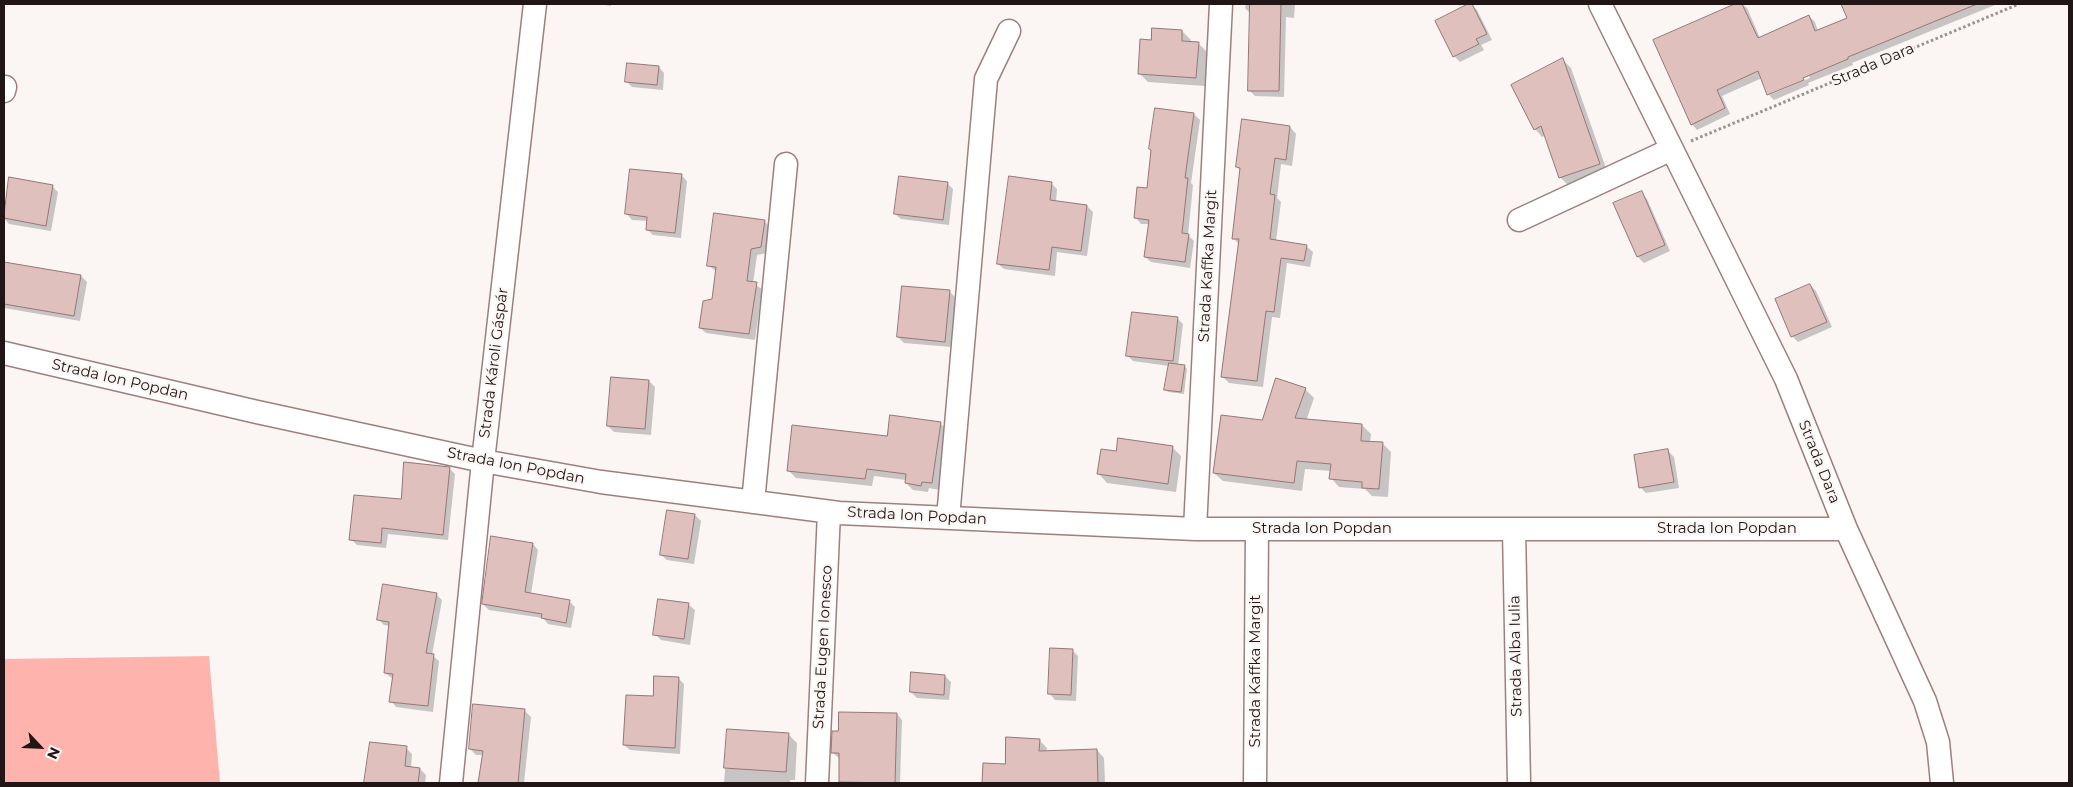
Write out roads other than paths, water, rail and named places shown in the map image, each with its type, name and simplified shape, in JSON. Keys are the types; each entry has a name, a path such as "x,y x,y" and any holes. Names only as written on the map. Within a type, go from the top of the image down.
{"street":[{"name":"Strada Károli Gáspár","path":"451,783 483,461 535,4"},
{"name":"Strada Kaffka Margit","path":"1195,529 1220,4"},
{"name":"Strada Dara","path":"1600,4 1786,379 1846,530 1925,701 1938,742 1942,783"},
{"path":"948,518 986,79 1009,31"},
{"path":"1518,220 1672,149"},
{"path":"753,502 786,164"},
{"name":"Strada Ion Popdan","path":"4,353 257,412 483,461 601,482 829,512 1195,529 1846,530"},
{"name":"Strada Eugen Ionesco","path":"817,783 829,512"},
{"name":"Strada Kaffka Margit","path":"1255,783 1257,529"},
{"name":"Strada Alba Iulia","path":"1514,529 1519,783"}]}
